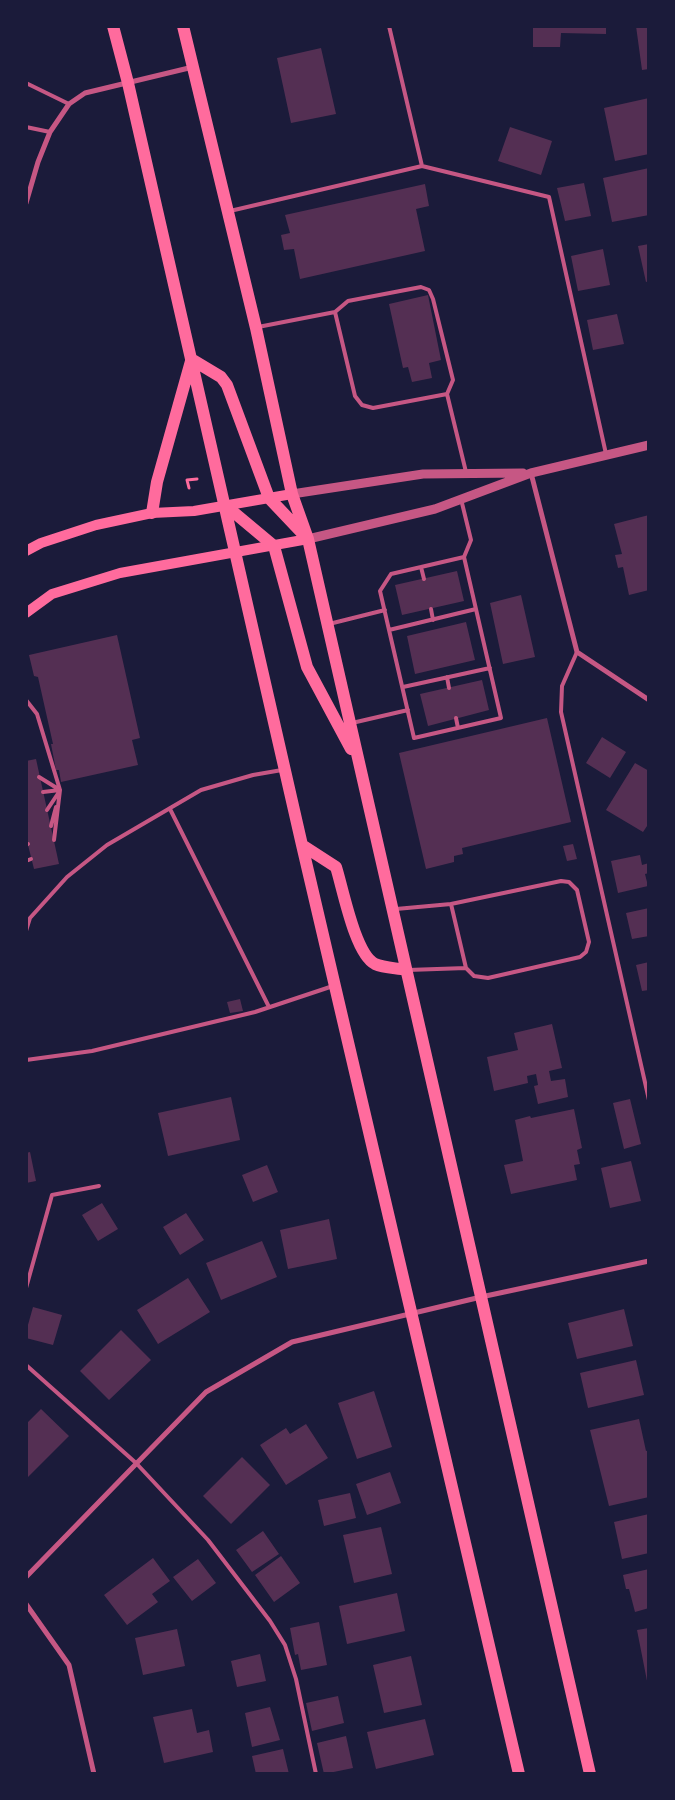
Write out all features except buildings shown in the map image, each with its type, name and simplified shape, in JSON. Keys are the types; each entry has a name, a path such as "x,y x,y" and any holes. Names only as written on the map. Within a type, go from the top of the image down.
{"main road":[{"path":"113,26 128,83 302,845 518,1774"},
{"path":"183,26 256,328 292,494 308,540 590,1774"},
{"path":"191,359 221,377 226,385 269,498 308,540"},
{"path":"152,513 157,482 191,359"},
{"path":"26,551 41,543 96,525 152,513 194,512 292,494"},
{"path":"225,505 274,546 307,667 359,763"},
{"path":"26,612 52,594 120,573 308,540"},
{"path":"302,845 336,867 359,945 366,957 376,964 406,970"}],"street":[{"path":"26,203 38,162 50,132 69,104 85,93 194,67"},
{"path":"308,540 435,509 531,473 649,445"},
{"path":"292,494 423,474 531,473"},
{"path":"531,473 577,652 649,700"},
{"path":"26,1577 206,1392 292,1342 481,1297 649,1261"},
{"path":"26,1604 69,1665 94,1774"}],"lane":[{"path":"389,26 422,166"},
{"path":"26,83 69,104"},
{"path":"26,127 50,132"},
{"path":"228,212 422,166 549,197 606,455"},
{"path":"256,328 335,312 348,301 421,287 429,290 433,299 452,380 447,394 466,474"},
{"path":"335,312 355,396 362,405 372,408 447,394"},
{"path":"461,499 471,540 464,557 500,718 414,738 380,591 391,574 464,557"},
{"path":"421,567 424,579"},
{"path":"431,609 433,620"},
{"path":"389,630 476,609"},
{"path":"327,624 385,610"},
{"path":"577,652 562,686 561,712 649,1100"},
{"path":"402,687 490,668"},
{"path":"447,677 448,688"},
{"path":"26,700 37,714 60,790 54,840"},
{"path":"350,723 408,710"},
{"path":"456,718 458,728"},
{"path":"26,931 30,918 67,876 107,845 201,790 253,775 285,770"},
{"path":"39,777 60,790"},
{"path":"43,792 60,790"},
{"path":"47,810 60,790"},
{"path":"50,826 60,790"},
{"path":"170,809 269,1007"},
{"path":"26,861 31,859"},
{"path":"392,909 451,904 561,881 569,882 577,890 589,942 586,952 580,957 488,978 474,976 466,968 451,904"},
{"path":"406,970 466,968"},
{"path":"26,1060 92,1051 255,1012 335,985"},
{"path":"26,1288 52,1195 99,1186"},
{"path":"26,1365 136,1463 208,1540 270,1621 285,1645 296,1679 316,1774"}],"path":[{"path":"189,488 187,480 197,479"}]}
